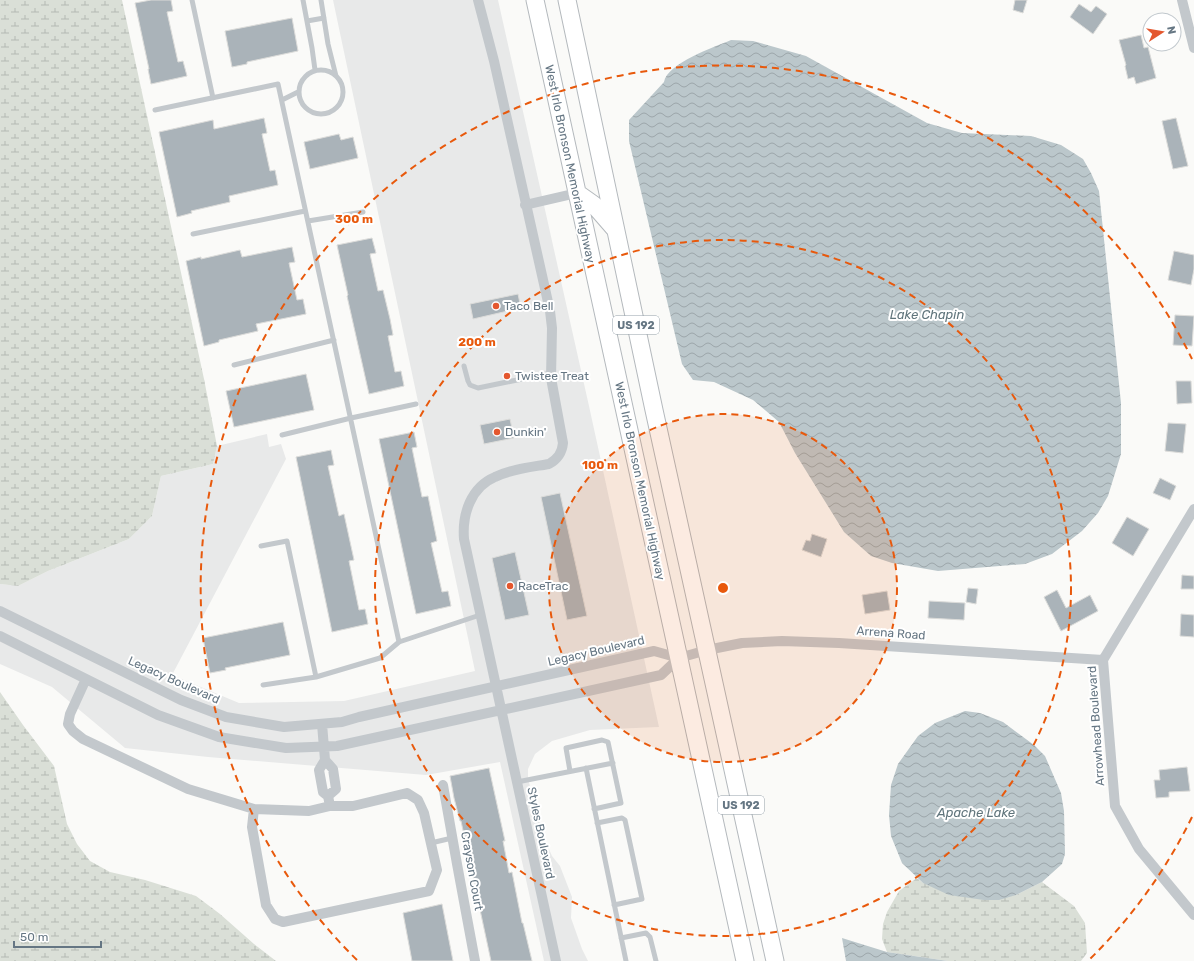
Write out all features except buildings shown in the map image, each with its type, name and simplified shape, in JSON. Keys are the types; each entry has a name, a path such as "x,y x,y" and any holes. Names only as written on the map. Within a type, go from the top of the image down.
{"highway":[{"name":"West Irlo Bronson Memorial Highway","path":"535,0 745,961"},
{"name":"US 192","path":"567,0 775,961"},
{"path":"577,193 594,205 616,230"}],"street":[{"name":"Styles Boulevard","path":"478,0 494,61 551,320 551,373 563,436 563,450 560,456 549,464 504,473 490,479 477,491 467,508 463,528 480,615 556,961"},
{"path":"1182,0 1194,48"},
{"path":"525,204 577,193"},
{"name":"Arrowhead Boulevard","path":"1194,509 1104,660 1115,806 1139,849 1194,915"},
{"name":"Legacy Boulevard","path":"0,611 182,700 226,717 284,727 342,722 654,651 679,658"},
{"path":"0,636 158,715 219,737 286,748 337,746 661,675 679,658"},
{"name":"Arrena Road","path":"679,658 707,650 742,643 782,641 839,643 1104,660"},
{"path":"86,679 70,714 68,724 73,731 83,739 188,789 254,810 310,811 329,801 353,806 406,793 418,800 424,813 437,870 429,891 283,922 275,919 266,905 252,827 254,810"},
{"path":"322,724 325,760 319,770 323,792 329,801"},
{"name":"Crayson Court","path":"443,785 475,961"}],"lane":[{"path":"192,0 213,98"},
{"path":"303,0 315,70"},
{"path":"321,0 328,44 336,76"},
{"path":"307,21 324,18"},
{"path":"315,70 330,71 336,76 343,88 343,96 336,108 323,114 315,114 303,106 298,92 299,85 308,73 315,70"},
{"path":"155,110 278,84 399,642"},
{"path":"282,100 298,92"},
{"path":"193,234 306,211"},
{"path":"308,221 363,212"},
{"path":"234,364 334,340"},
{"path":"464,366 470,385 478,388 551,373"},
{"path":"282,435 416,404"},
{"path":"261,546 287,541 316,677"},
{"path":"263,685 316,677 380,658 399,642 480,615"},
{"path":"570,771 566,748 602,740 608,742 621,803 594,809"},
{"path":"517,782 613,762"},
{"path":"586,768 626,961"},
{"path":"597,823 622,818 625,820 642,899 614,905"},
{"path":"431,843 452,838"},
{"path":"621,938 646,932 650,937 656,961"}],"shaded area":[{"path":"333,0 498,0 659,727 590,730 552,741 535,754 528,769 528,779 544,838 552,856 560,866 572,897 571,918 588,961 544,961 500,762 426,775 208,757 125,748 52,687 0,664 0,584 18,586 48,571 129,539 152,516 161,476 213,464 217,446 267,434 269,447 281,444 286,459 172,675 239,703 344,701 475,671"}],"green space":[{"path":"0,0 122,0 204,379 217,446 213,464 161,476 152,516 129,539 48,571 18,586 0,584"},
{"path":"0,692 54,766 67,824 77,844 90,861 110,872 145,880 196,896 276,961 0,961"},
{"path":"917,878 923,883 1016,895 1042,882 1074,906 1085,923 1087,953 1081,961 948,961 887,952 882,939 883,924 887,912 899,891"}],"water":[{"name":"Lake Chapin","path":"731,40 753,41 806,56 927,123 962,133 1031,136 1061,145 1083,159 1099,191 1121,403 1121,454 1108,496 1098,513 1082,531 1052,554 1025,564 938,571 892,563 871,556 844,532 795,453 779,422 753,400 714,382 693,380 682,364 629,141 629,120 664,82 667,75 673,68 693,56"},
{"name":"Apache Lake","path":"965,711 980,713 1003,722 1034,745 1045,756 1061,793 1064,811 1065,854 1062,864 1042,882 1016,895 999,900 984,900 949,895 923,883 902,863 891,836 889,815 891,785 898,764 918,736 935,723"},
{"path":"842,938 887,952 948,961 846,961"}],"place":[{"name":"Taco Bell","path":"496,306"},
{"name":"Twistee Treat","path":"507,376"},
{"name":"Dunkin'","path":"497,432"},
{"name":"RaceTrac","path":"510,586"}]}
